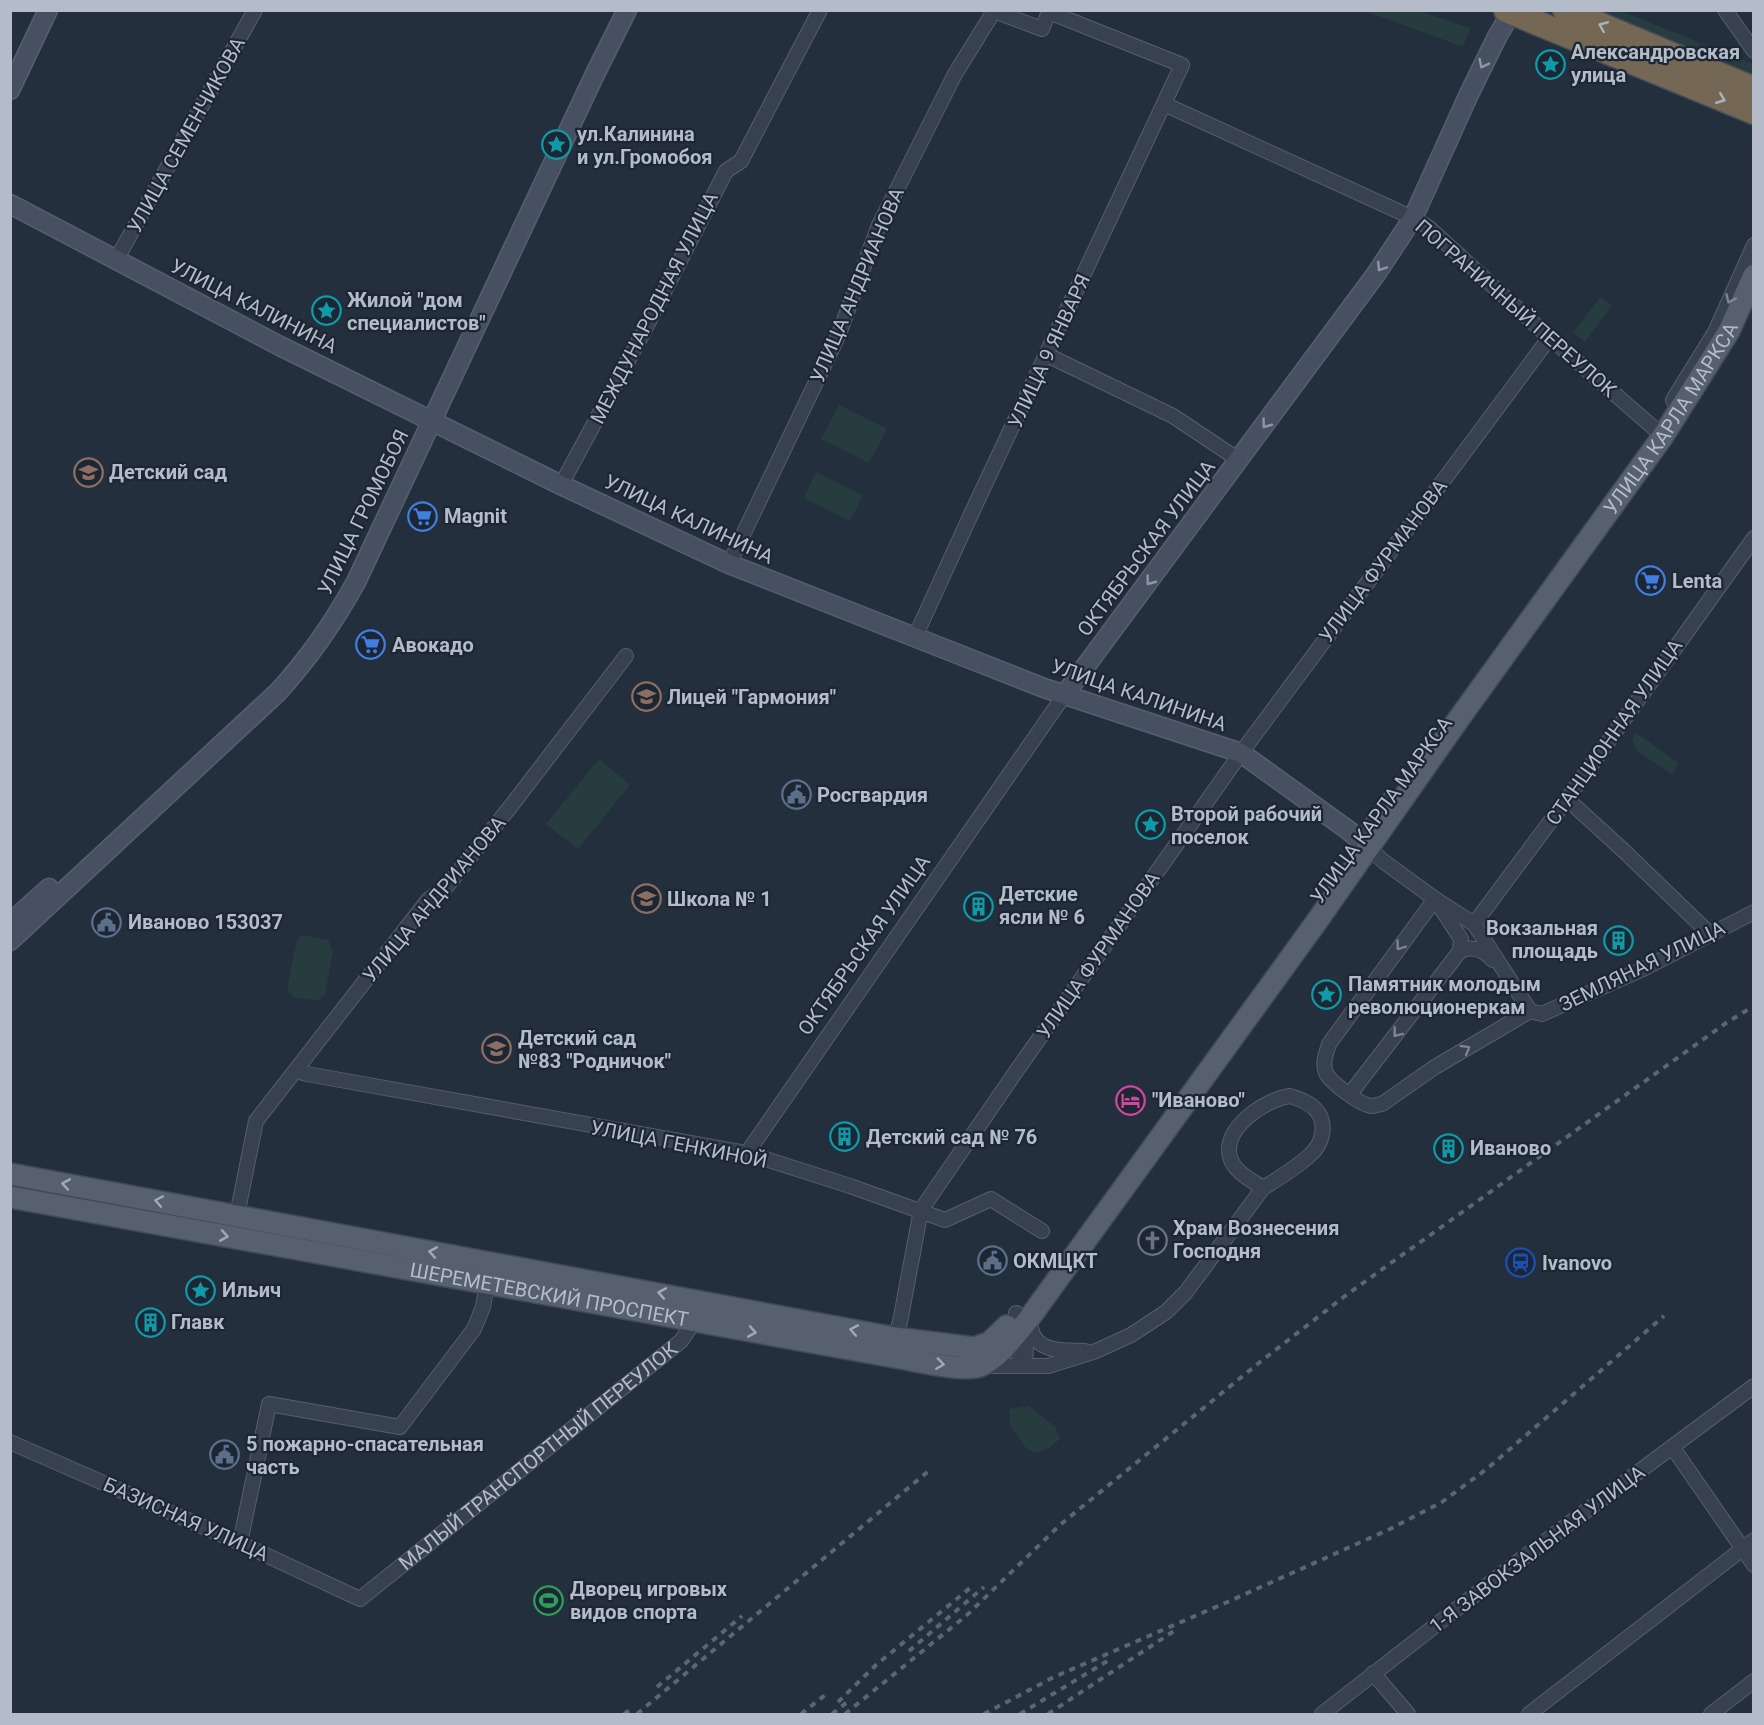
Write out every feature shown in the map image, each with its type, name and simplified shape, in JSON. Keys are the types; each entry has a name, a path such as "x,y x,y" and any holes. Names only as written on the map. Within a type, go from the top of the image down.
{"highway":[{"path":"1565,10 1754,89"},
{"path":"1511,11 1754,112"}],"main road":[{"path":"10,90 48,10"},
{"name":"УЛИЦА ГРОМОБОЯ","path":"10,940 270,700 304,664 326,633 356,582 529,190 617,10"},
{"name":"УЛИЦА ГРОМОБОЯ","path":"10,923 193,758 270,685 315,628 346,578 427,419 627,10"},
{"name":"ОКТЯБРЬСКАЯ УЛИЦА","path":"1065,694 1376,274 1413,218 1468,94 1511,11"},
{"name":"УЛИЦА КАЛИНИНА","path":"10,204 280,346 561,485 729,564 1044,688 1241,753 1364,844"},
{"name":"УЛИЦА КАРЛА МАРКСА","path":"983,1356 1014,1336 1026,1315 1364,844 1458,720 1729,331 1754,275"},
{"name":"ШЕРЕМЕТЕВСКИЙ ПРОСПЕКТ","path":"10,1174 699,1300 983,1356"},
{"path":"116,1216 121,1194"},
{"name":"ШЕРЕМЕТЕВСКИЙ ПРОСПЕКТ","path":"10,1197 900,1358 958,1367 983,1356"},
{"path":"487,1284 490,1262"},
{"name":"МАЛЫЙ ТРАНСПОРТНЫЙ ПЕРЕУЛОК","path":"694,1322 699,1300"},
{"name":"УЛИЦА КАРЛА МАРКСА","path":"983,1356 989,1343 1026,1315"}],"street":[{"name":"УЛИЦА СЕМЕНЧИКОВА","path":"116,260 180,143 221,75 255,10"},
{"name":"МЕЖДУНАРОДНАЯ УЛИЦА","path":"561,485 726,171 741,161 820,10"},
{"path":"1725,10 1754,51"},
{"name":"УЛИЦА 9 ЯНВАРЯ","path":"915,637 1182,65 1049,12 1042,29 993,11"},
{"name":"УЛИЦА АНДРИАНОВА","path":"729,564 839,334 879,225 955,74 993,11"},
{"name":"ПОГРАНИЧНЫЙ ПЕРЕУЛОК","path":"1164,104 1428,226 1660,433"},
{"name":"УЛИЦА КАРЛА МАРКСА","path":"1660,433 1715,332 1754,245"},
{"name":"УЛИЦА ФУРМАНОВА","path":"895,1338 921,1210 1241,753 1550,337"},
{"path":"1047,355 1173,416 1239,460"},
{"name":"СТАНЦИОННАЯ УЛИЦА","path":"1474,924 1567,799 1754,538"},
{"name":"УЛИЦА АНДРИАНОВА","path":"237,1215 256,1121 428,900 447,886 511,807 626,656"},
{"name":"ОКТЯБРЬСКАЯ УЛИЦА","path":"747,1154 1065,694"},
{"path":"1567,799 1710,934"},
{"path":"1364,844 1383,861 1435,899 1474,924 1530,1011 1435,1067 1382,1104 1366,1105 1326,1074 1324,1061 1329,1044 1435,899"},
{"path":"1435,899 1461,939 1460,951"},
{"name":"ЗЕМЛЯНАЯ УЛИЦА","path":"1530,1011 1542,1014 1645,968 1754,912"},
{"path":"1350,1094 1460,951 1468,947 1486,953 1507,974"},
{"name":"УЛИЦА ГЕНКИНОЙ","path":"297,1071 747,1154 921,1210 945,1220 991,1199 1042,1231"},
{"path":"983,1356 1025,1366 1048,1366 1096,1351 1131,1335 1166,1312 1186,1292 1263,1188 1312,1154 1322,1138 1323,1127 1321,1118 1315,1109 1304,1101 1290,1096 1277,1097 1249,1116 1237,1128 1230,1141 1230,1157 1239,1171 1263,1188"},
{"path":"240,1542 269,1404 400,1427 474,1329 483,1307 487,1284"},
{"path":"1026,1315 1037,1339 1046,1347 1056,1351 1096,1351"},
{"path":"1025,1366 1026,1315"},
{"name":"МАЛЫЙ ТРАНСПОРТНЫЙ ПЕРЕУЛОК","path":"360,1599 681,1341 694,1322"},
{"path":"1014,1336 1019,1358 1025,1366"},
{"name":"1-Я ЗАВОКЗАЛЬНАЯ УЛИЦА","path":"1322,1714 1508,1569 1754,1386"},
{"name":"БАЗИСНАЯ УЛИЦА","path":"10,1442 240,1542 360,1599"},
{"path":"1673,1448 1748,1544 1754,1565"},
{"path":"1529,1714 1748,1544"},
{"path":"1373,1673 1408,1714"},
{"path":"1711,1714 1754,1681"}],"green space":[{"path":"1365,11 1419,11 1470,28 1463,47"},
{"path":"1581,11 1621,11 1753,64 1753,80"},
{"path":"1600,297 1612,305 1585,342 1573,333"},
{"path":"839,405 887,429 869,463 821,439"},
{"path":"816,472 863,495 850,521 804,498"},
{"path":"1636,733 1679,763 1672,774 1637,751 1632,739"},
{"path":"599,759 630,785 578,849 546,824"},
{"path":"302,935 328,940 333,951 325,994 317,1001 294,997 287,989 296,943"},
{"path":"1029,1406 1055,1427 1060,1439 1049,1448 1036,1453 1026,1448 1010,1425 1009,1409"}],"railway":[{"path":"845,1714 967,1615 1061,1524 1260,1362 1345,1296 1726,1023 1754,1006"},
{"path":"984,1714 1054,1677 1390,1529 1442,1502 1488,1468 1664,1316"},
{"path":"637,1714 931,1469"},
{"path":"909,1651 984,1587"},
{"path":"838,1702 876,1665 970,1588"},
{"path":"657,1687 742,1616"},
{"path":"1048,1714 1174,1631"},
{"path":"1020,1714 1109,1660"},
{"path":"801,1714 829,1692"},
{"path":"832,1714 851,1699"},
{"path":"624,1714 634,1707"}],"place":[{"name":"Александровская улица","path":"1550,64"},
{"name":"ул.Калинина и ул.Громобоя","path":"556,145"},
{"name":"Жилой \"дом специалистов\"","path":"326,311"},
{"name":"Детский сад","path":"88,472"},
{"name":"Magnit","path":"423,516"},
{"name":"Lenta","path":"1651,581"},
{"name":"Авокадо","path":"371,645"},
{"name":"Лицей \"Гармония\"","path":"646,697"},
{"name":"Росгвардия","path":"796,795"},
{"name":"Второй рабочий поселок","path":"1150,825"},
{"name":"Школа № 1","path":"646,899"},
{"name":"Детские ясли № 6","path":"978,906"},
{"name":"Иваново 153037","path":"107,922"},
{"name":"Вокзальная площадь","path":"1619,940"},
{"name":"Памятник молодым революционеркам","path":"1327,995"},
{"name":"Детский сад №83 \"Родничок\"","path":"497,1049"},
{"name":"\"Иваново\"","path":"1131,1100"},
{"name":"Детский сад № 76","path":"845,1137"},
{"name":"Иваново","path":"1449,1148"},
{"name":"Храм Вознесения Господня","path":"1152,1240"},
{"name":"ОКМЦКТ","path":"992,1261"},
{"name":"Ivanovo","path":"1521,1263"},
{"name":"Ильич","path":"201,1290"},
{"name":"Главк","path":"150,1322"},
{"name":"5 пожарно-спасательная часть","path":"225,1455"},
{"name":"Дворец игровых видов спорта","path":"549,1601"}]}
